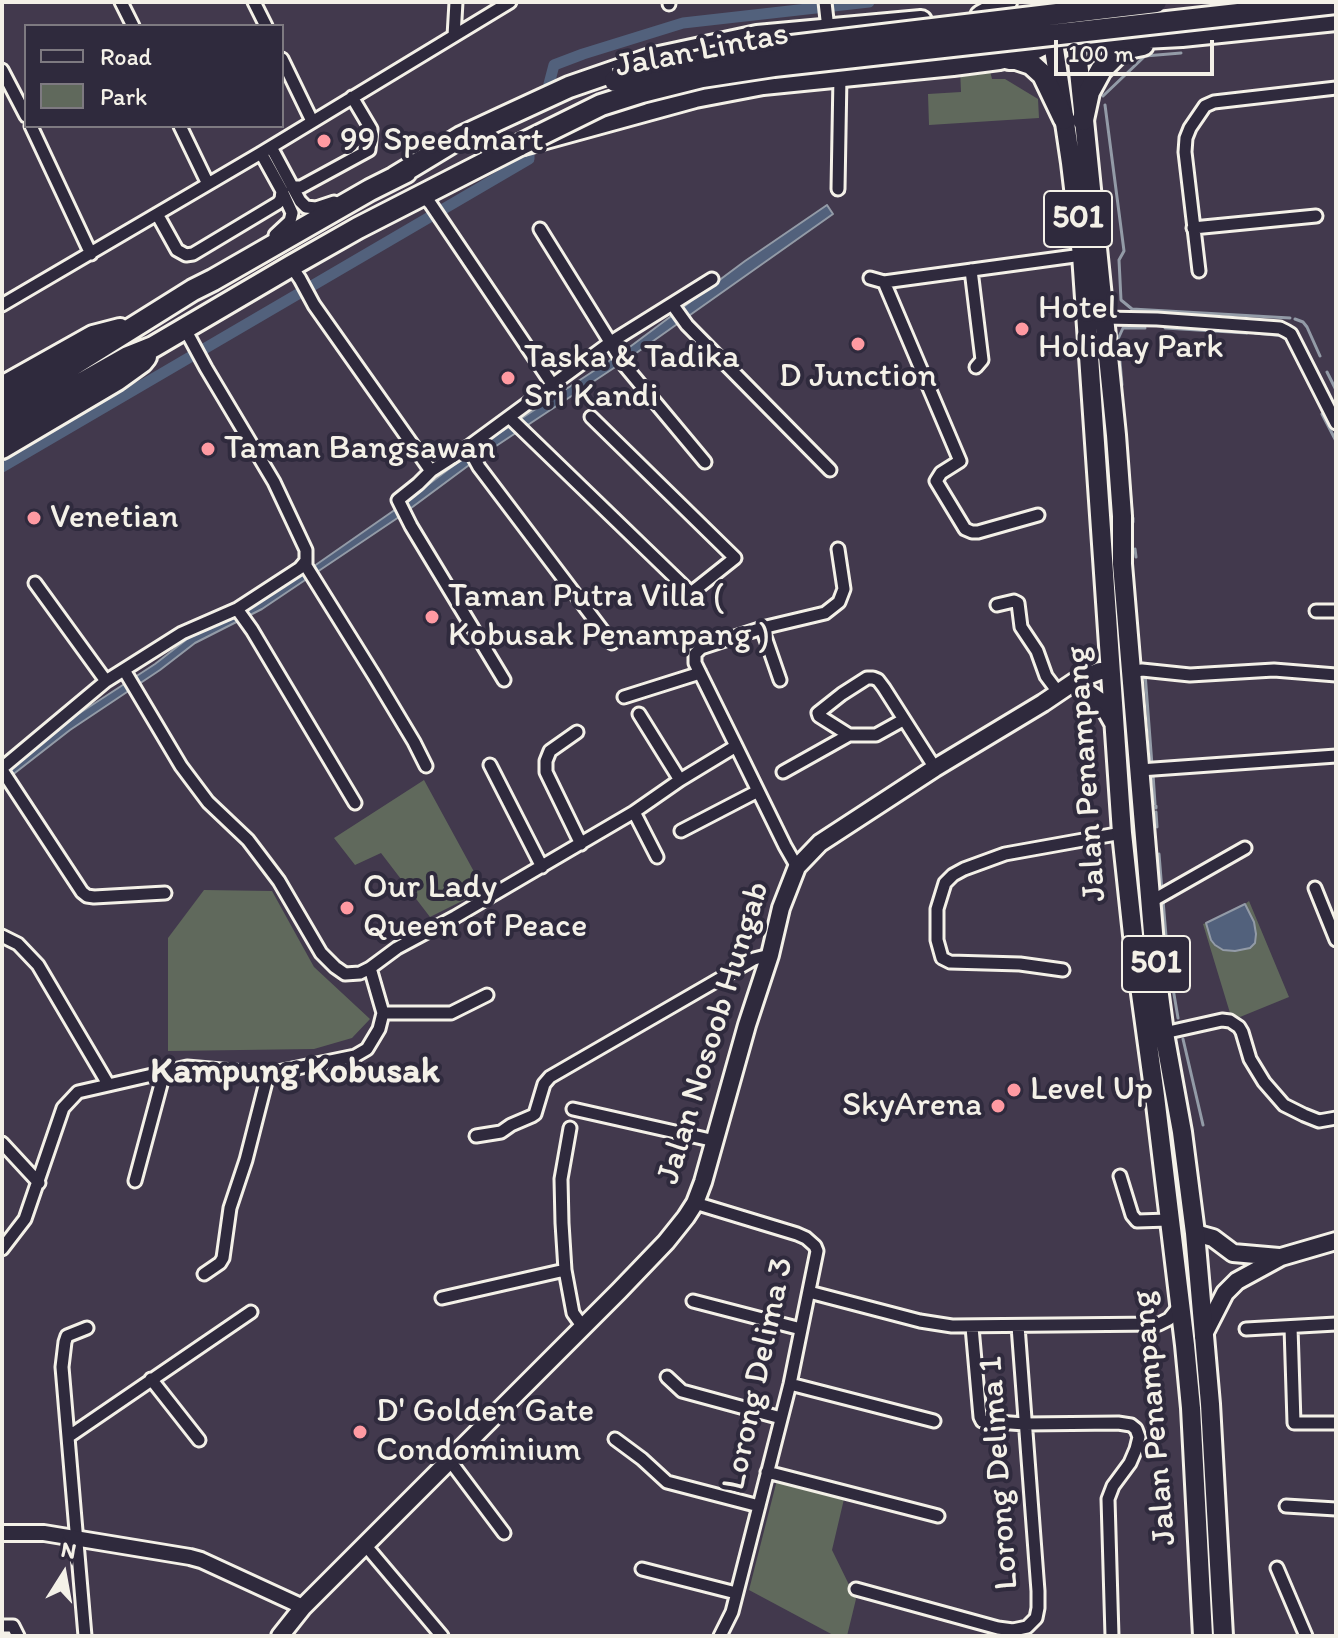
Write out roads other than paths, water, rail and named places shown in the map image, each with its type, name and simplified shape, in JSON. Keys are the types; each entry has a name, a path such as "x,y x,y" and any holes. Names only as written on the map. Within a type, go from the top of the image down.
{"highway":[{"path":"1115,2 1111,16 1115,24 1137,38"},
{"name":"Jalan Lintas","path":"562,94 717,57 775,48 1156,2"},
{"name":"Jalan Lintas","path":"2,407 193,290 461,137 650,59 757,36 1078,3"},
{"name":"Jalan Lintas","path":"2,428 128,357 189,336 295,272 515,148 601,105 702,77 774,66 1336,3"},
{"path":"994,11 1016,22 1022,34 1021,42 1015,49 999,59"},
{"name":"Jalan Lintas","path":"515,148 695,97 763,84 999,59 1028,52 1052,40 1075,37 1105,40 1182,36 1336,20"},
{"path":"999,59 1016,59 1031,64 1043,75 1074,120 1101,70 1117,54 1128,48 1182,36"},
{"name":"Jalan Lintas","path":"2,387 93,336 141,323"},
{"name":"Jalan Lintas","path":"2,448 117,380 142,362 153,347"}],"main road":[{"name":"Jalan Penampang","path":"1078,3 1074,120 1082,255 1121,680 1140,770 1164,1033 1178,1103 1195,1233 1210,1404 1223,1636"},
{"name":"Jalan Penampang","path":"1047,5 1052,40 1074,120 1103,318 1116,435 1129,640 1116,727 1122,833 1185,1345 1203,1636"},
{"name":"Jalan Nosoob Hungab","path":"280,1636 303,1607 666,1242 695,1203 770,955 781,908 797,867 820,843 1070,683 1100,671 1121,680"},
{"name":"Jalan Nosoob Hungab","path":"1043,703 1121,680"},
{"path":"1084,691 1104,705 1116,727"},
{"path":"1172,1247 1182,1238 1195,1233 1213,1238 1233,1253 1239,1266 1237,1281"},
{"path":"1203,1336 1225,1293 1237,1281 1281,1257 1336,1241"},
{"path":"1233,1253 1281,1257"},
{"path":"1201,1599 1208,1590 1220,1587"}],"street":[{"path":"121,2 132,24"},
{"path":"254,2 265,24"},
{"path":"454,36 456,2"},
{"path":"2,305 510,2"},
{"path":"825,3 828,29"},
{"path":"284,63 312,121"},
{"path":"2,70 24,112"},
{"path":"838,189 840,76"},
{"path":"1199,271 1185,152 1190,128 1205,106 1214,102 1336,88"},
{"path":"287,189 301,187 369,150 371,129 352,97"},
{"path":"32,128 91,254"},
{"path":"181,128 208,184"},
{"path":"213,280 290,221 292,213 287,189 266,150"},
{"path":"287,189 311,208 370,190"},
{"path":"157,214 177,250 186,255 193,254 278,203 287,189"},
{"path":"426,200 552,384"},
{"path":"1193,228 1316,216"},
{"path":"540,229 625,366 705,462"},
{"path":"870,278 884,282 1082,255"},
{"path":"971,270 982,360 976,367"},
{"path":"295,272 314,305 431,471"},
{"path":"504,680 398,500 431,471 512,419 552,384 611,342 675,308 712,279"},
{"path":"884,282 960,461 941,473 936,481 965,529 978,532 1038,515"},
{"path":"675,308 687,325 830,470"},
{"path":"1103,318 1280,328 1291,334 1336,423"},
{"path":"189,336 274,482 306,550 305,564 426,766"},
{"path":"512,419 691,593 735,558 591,417"},
{"path":"468,447 479,467 612,643"},
{"path":"797,867 695,663 695,654 701,648 762,628 825,613 839,602 844,589 838,549"},
{"path":"165,893 87,896 76,884 4,772 106,681 126,674 182,633 237,609 305,564"},
{"path":"35,583 106,681"},
{"path":"997,605 1018,603 1021,627 1058,692"},
{"path":"237,609 355,803"},
{"path":"1316,611 1336,611"},
{"path":"762,628 780,680"},
{"path":"1121,680 1142,670 1190,675 1274,670 1336,675"},
{"path":"624,697 700,673"},
{"path":"126,674 181,766 208,802 248,840 279,881 321,953 345,974 360,973 370,968 397,948 634,812 736,746"},
{"path":"849,735 818,713 867,678 873,678 878,680 935,768"},
{"path":"639,714 680,780"},
{"path":"783,772 849,735 876,735 903,720"},
{"path":"577,732 550,751 546,772 581,844"},
{"path":"1140,770 1336,756"},
{"path":"490,765 542,867"},
{"path":"681,831 758,791"},
{"path":"634,812 657,857"},
{"path":"1063,970 1020,964 950,962 942,958 937,940 937,909 945,883 964,869 1005,854 1122,833"},
{"path":"1150,902 1245,848"},
{"path":"1315,888 1336,940"},
{"path":"2,936 18,944 38,965 108,1084"},
{"path":"476,1136 501,1132 532,1116 544,1084 550,1077 754,959 770,955"},
{"path":"2,1249 25,1219 63,1108 78,1092 187,1067 268,1074 355,1056 367,1049 379,1029 383,1013 370,968"},
{"path":"383,1013 451,1013 487,995"},
{"path":"1164,1033 1222,1020 1230,1021 1242,1032 1250,1059 1264,1082 1284,1105 1319,1121 1336,1118"},
{"path":"135,1181 164,1073"},
{"path":"204,1274 223,1258 230,1208 268,1074"},
{"path":"573,1109 715,1141"},
{"path":"570,1128 561,1179 565,1270 573,1313 583,1327"},
{"path":"2,1143 39,1183"},
{"path":"1120,1176 1132,1215 1137,1221 1169,1220"},
{"name":"Lorong Delima 3","path":"695,1203 806,1238 817,1251 790,1384 732,1612 720,1636"},
{"path":"442,1298 565,1270"},
{"path":"809,1292 920,1321 972,1327 1159,1324 1174,1332 1185,1345"},
{"path":"693,1301 801,1329"},
{"path":"1159,1324 1174,1315 1180,1305"},
{"path":"68,1437 251,1312"},
{"path":"1246,1329 1336,1324"},
{"name":"Lorong Delima 1","path":"856,1589 998,1628 1013,1630 1032,1624 1038,1608 1038,1591 1018,1326"},
{"path":"972,1327 982,1421 1118,1423 1136,1429 1139,1437 1136,1449 1110,1493 1107,1508 1112,1636"},
{"path":"1291,1327 1294,1423 1336,1423"},
{"path":"85,1636 62,1367 67,1336 87,1328"},
{"path":"667,1377 682,1391 781,1418"},
{"path":"151,1379 199,1440"},
{"path":"790,1384 934,1421"},
{"path":"615,1439 667,1482 759,1506"},
{"path":"450,1461 504,1533"},
{"path":"767,1472 938,1516"},
{"path":"1286,1506 1336,1509"},
{"path":"2,1533 76,1537 201,1560 303,1607"},
{"path":"366,1546 442,1636"},
{"path":"1277,1568 1306,1636"},
{"path":"642,1569 736,1593"},
{"path":"2,1626 13,1626 18,1636"}],"water":[{"path":"827,205 833,214 632,356 484,454 399,517 262,609 195,643 70,730 2,783 2,772 69,720 155,664 191,636 258,602 307,571 478,447 627,349 745,261"},
{"path":"1245,904 1254,922 1255,943 1250,948 1223,950 1211,940 1206,923"}],"waterway":[{"path":"549,84 554,65 683,23 869,2"},
{"path":"1103,96 1145,56 1145,51"},
{"path":"1145,56 1181,53"},
{"path":"1105,105 1124,251 1119,260 1121,300 1132,309 1290,318"},
{"path":"2,467 529,159 529,154"},
{"path":"1295,319 1307,327 1320,356"},
{"path":"1122,385 1118,339 1123,328 1145,328"},
{"path":"1165,328 1247,333"},
{"path":"1255,333 1285,336"},
{"path":"1327,372 1336,390"},
{"path":"1305,374 1312,389"},
{"path":"1322,414 1336,441"},
{"path":"1129,478 1132,512"},
{"path":"1135,549 1136,557"},
{"path":"1145,673 1152,765"},
{"path":"1153,774 1155,804"},
{"path":"1156,812 1157,827"},
{"path":"1159,854 1162,891"},
{"path":"1163,900 1166,936"},
{"path":"1167,953 1178,1018"},
{"path":"1183,1039 1203,1125"}],"place":[{"name":"99 Speedmart","path":"324,141"},
{"name":"Hotel Holiday Park","path":"1022,329"},
{"name":"D Junction","path":"858,344"},
{"name":"Taska & Tadika Sri Kandi","path":"508,378"},
{"name":"Taman Bangsawan","path":"208,449"},
{"name":"Venetian","path":"34,518"},
{"name":"Taman Putra Villa ( Kobusak Penampang )","path":"432,617"},
{"name":"Our Lady Queen of Peace","path":"347,908"},
{"name":"Level Up","path":"1014,1090"},
{"name":"SkyArena","path":"998,1106"},
{"name":"D' Golden Gate Condominium","path":"360,1432"}],"district":[{"name":"Kampung Kobusak","path":"295,1073"}]}
